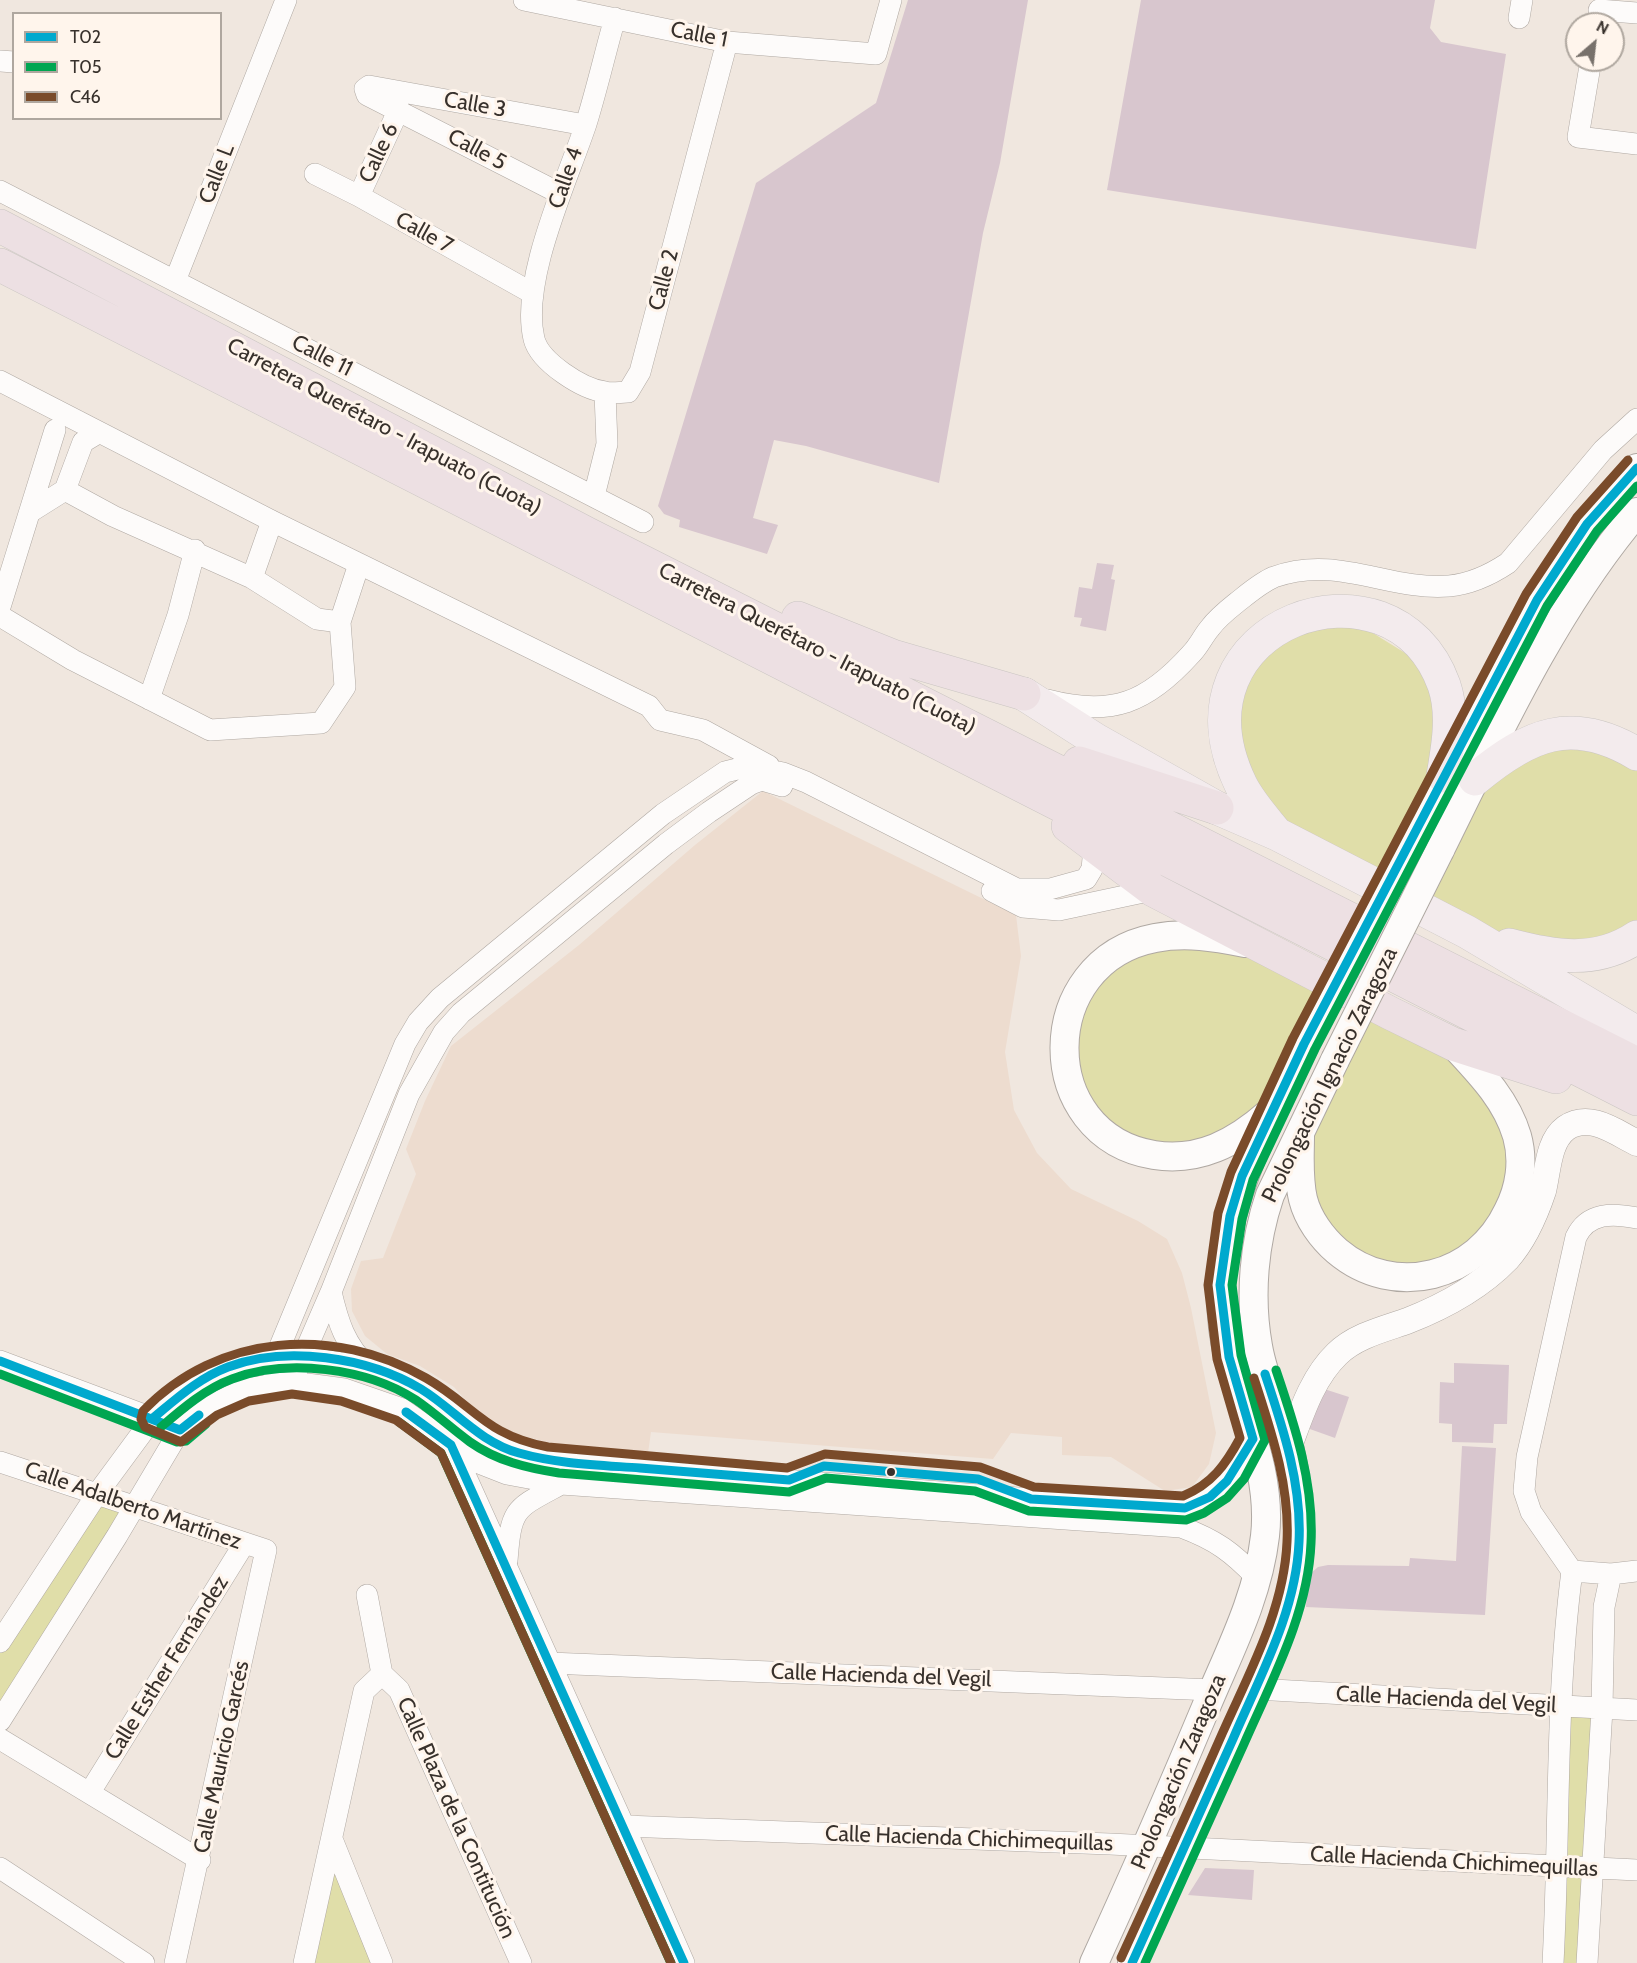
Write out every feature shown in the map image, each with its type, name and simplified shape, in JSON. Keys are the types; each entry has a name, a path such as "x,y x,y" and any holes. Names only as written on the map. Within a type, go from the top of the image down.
{"highway":[{"name":"Carretera Querétaro - Irapuato (Cuota)","path":"0,226 586,532 1637,1064"},
{"name":"Carretera Querétaro - Irapuato (Cuota)","path":"0,265 1022,788 1637,1099"},
{"path":"586,532 894,656 1024,694"},
{"path":"974,727 1217,808"},
{"path":"1022,788 1094,848 1153,890 1453,1044 1637,1105"}],"main road":[{"name":"Prolongación Ignacio Zaragoza","path":"1255,1689 1291,1595 1298,1559 1298,1515 1289,1446 1258,1346 1254,1314 1255,1258 1260,1228 1270,1195 1300,1127 1440,850 1459,777 1537,600 1587,524 1637,468"},
{"name":"Prolongación Ignacio Zaragoza","path":"1257,1578 1266,1513 1263,1475 1229,1357 1220,1285 1226,1239 1236,1195 1272,1110 1304,1044 1411,839 1459,777 1587,576 1637,512"},
{"path":"1277,834 1241,785 1228,747 1226,707 1230,689 1244,659 1270,634 1301,617 1319,612 1357,612 1390,624 1417,644 1436,669 1448,702 1450,733 1459,777 1522,745 1553,733 1569,731 1588,734 1621,744 1637,754"},
{"path":"1024,694 1096,740 1217,808 1277,834 1467,932 1637,1033"},
{"path":"1467,932 1539,953 1574,957 1607,952 1637,937"},
{"path":"1267,948 1215,937 1185,935 1154,938 1117,952 1088,976 1077,992 1065,1027 1063,1050 1072,1088 1091,1121 1107,1136 1138,1152 1175,1157 1208,1152 1239,1137 1272,1110"},
{"path":"1300,1127 1303,1199 1318,1230 1330,1245 1357,1265 1393,1277 1426,1277 1458,1266 1474,1256 1496,1232 1512,1203 1521,1168 1518,1137 1505,1106 1481,1074 1453,1044"},
{"name":"Prolongación Zaragoza","path":"1094,1963 1148,1845 1244,1619 1257,1578"},
{"name":"Prolongación Zaragoza","path":"1132,1963 1255,1689"}],"street":[{"name":"Calle L","path":"176,281 286,0"},
{"name":"Calle 1","path":"524,0 728,42 876,54 891,0"},
{"path":"1598,11 1637,13"},
{"name":"Calle 4","path":"605,393 584,386 551,365 534,341 532,293 559,193 585,125 615,18"},
{"name":"Calle 2","path":"605,393 628,392 640,372 728,42"},
{"path":"1589,72 1578,137 1637,144"},
{"name":"Calle 3","path":"365,89 369,86 585,125"},
{"name":"Calle 5","path":"365,89 367,95 559,193"},
{"name":"Calle 6","path":"359,196 399,110"},
{"name":"Calle 7","path":"315,174 359,196 532,293"},
{"name":"Calle 11","path":"0,190 643,522"},
{"path":"0,381 56,420 90,438 168,465 272,521 649,706 660,720 703,730 783,773 806,782 1017,889 1050,889 1086,879 1092,868 1094,848"},
{"path":"594,496 607,444 605,393"},
{"path":"1024,694 1084,709 1107,708 1142,697 1168,678 1193,652 1210,627 1230,608 1272,578 1312,568 1448,586 1489,576 1508,563 1603,450 1637,419"},
{"path":"0,607 56,420"},
{"path":"30,512 65,490 90,438"},
{"path":"65,490 112,516 195,550 252,578 317,619 340,622"},
{"path":"252,578 272,521"},
{"path":"149,699 178,615 195,550"},
{"path":"0,616 73,660 210,730 321,723 345,687 340,622 359,564"},
{"path":"264,1387 405,1044 418,1023 440,998 663,814 725,772 749,766 783,773 799,790"},
{"path":"292,1382 331,1292 409,1094 444,1032 462,1013 666,844 751,784 762,780 799,790 1023,907 1059,910 1153,890"},
{"path":"1289,1446 1311,1390 1339,1352 1365,1336 1410,1319 1468,1291 1508,1257 1524,1236 1535,1212 1553,1146 1564,1129 1580,1121 1596,1122 1637,1143"},
{"path":"1553,1963 1558,1866 1560,1707 1572,1571 1530,1512 1525,1499 1527,1457 1576,1237 1584,1225 1597,1217 1609,1214 1637,1218"},
{"path":"331,1292 339,1325 347,1343 368,1367"},
{"path":"0,1642 97,1494 153,1418 191,1386 229,1366 275,1357 303,1357 368,1367 419,1388 479,1433 512,1451 551,1461 1031,1499 1142,1514 1209,1537 1229,1549 1257,1578"},
{"path":"0,1361 180,1430"},
{"path":"0,1721 180,1430 211,1405 245,1389 292,1382 344,1389 402,1409 479,1464 561,1484 1142,1514 1185,1508 1206,1501 1235,1475 1253,1438"},
{"path":"451,1445 507,1564 684,1963"},
{"name":"Calle Adalberto Martínez","path":"0,1462 266,1550"},
{"path":"507,1564 509,1524 518,1510 561,1484"},
{"name":"Calle Esther Fernández","path":"90,1792 244,1544"},
{"name":"Calle Mauricio Garcés","path":"176,1963 266,1550"},
{"path":"1572,1571 1611,1575 1637,1571"},
{"path":"1587,1963 1602,1708 1604,1606 1611,1575"},
{"path":"367,1596 382,1674"},
{"name":"Calle Hacienda del Vegil","path":"549,1663 1213,1690"},
{"name":"Calle Plaza de la Contitución","path":"304,1963 364,1691 382,1674 399,1690 521,1963"},
{"name":"Calle Hacienda del Vegil","path":"1255,1689 1637,1710"},
{"path":"0,1739 200,1860"},
{"name":"Calle Hacienda Chichimequillas","path":"624,1826 1148,1845 1184,1849 1637,1870"},
{"path":"332,1839 382,1963"},
{"path":"0,1868 144,1963"}],"shaded area":[{"path":"1347,617 1431,669 1442,752 1382,882 1284,833 1256,799 1233,702 1259,649"},
{"path":"1572,738 1637,763 1637,930 1544,949 1420,903 1483,779"},
{"path":"763,791 1016,915 1021,956 1005,1052 1014,1110 1037,1153 1071,1189 1138,1221 1167,1239 1182,1273 1191,1308 1216,1433 1209,1464 1192,1487 1165,1491 1111,1457 1062,1455 1062,1437 1011,1433 993,1459 651,1432 648,1453 553,1444 516,1434 476,1412 454,1387 420,1366 387,1354 365,1336 352,1311 351,1289 361,1261 383,1258 416,1174 406,1149 425,1101 451,1046 579,945 695,845"},
{"path":"1165,946 1259,954 1323,986 1265,1103 1244,1124 1175,1147 1109,1128 1083,1090 1076,1037 1092,987 1119,962"},
{"path":"1370,1011 1451,1051 1499,1107 1513,1183 1486,1236 1430,1271 1360,1257 1311,1205 1307,1135"},
{"path":"100,1500 126,1509 0,1710 0,1653"},
{"path":"1569,1716 1593,1718 1585,1859 1561,1857"},
{"path":"332,1839 382,1963 304,1963"},
{"path":"1563,1869 1587,1870 1582,1963 1559,1963"}],"building":[{"path":"908,0 1028,0 1000,163 983,233 939,483 806,446 774,440 753,518 778,525 767,554 679,527 680,520 664,514 658,506 756,183 876,103"},
{"path":"1141,0 1435,0 1430,28 1441,42 1506,54 1476,249 1107,190"},
{"path":"1097,563 1114,565 1111,579 1115,580 1106,631 1080,626 1082,618 1074,617 1079,587 1092,589"},
{"path":"1454,1363 1509,1365 1507,1424 1494,1424 1493,1443 1452,1442 1452,1424 1439,1423 1440,1382 1454,1383"},
{"path":"1321,1388 1349,1397 1335,1438 1307,1428"},
{"path":"1462,1446 1496,1448 1485,1615 1306,1607 1310,1574 1318,1567 1328,1565 1409,1566 1410,1558 1456,1561"},
{"path":"1205,1868 1254,1870 1252,1900 1188,1895"}],"transit line":[{"name":"C46","path":"671,1963 441,1453 396,1420 341,1401 292,1394 249,1401 217,1415 181,1442 145,1427 141,1419 143,1411 173,1385 206,1365 241,1352 278,1345 316,1345 354,1350 391,1361 426,1378 509,1435 548,1447 787,1468 825,1454 980,1467 1034,1487 1183,1496 1202,1486 1223,1465 1240,1438 1217,1359 1208,1285 1218,1213 1231,1172 1293,1038 1526,594 1577,517 1628,460"},
{"name":"T02","path":"153,1418 198,1383 228,1367 251,1360 300,1356 351,1362 400,1378 433,1397 491,1441 519,1453 549,1460 789,1480 824,1466 978,1479 1031,1499 1185,1508 1210,1497 1227,1481 1253,1439 1229,1357 1220,1285 1230,1216 1242,1176 1304,1044 1537,600 1587,524 1637,468"},
{"name":"T05","path":"161,1427 203,1394 232,1379 277,1369 326,1370 374,1380 396,1389 416,1400 480,1449 524,1466 559,1473 789,1492 826,1478 975,1491 1029,1511 1186,1520 1204,1513 1227,1498 1244,1479 1265,1440 1241,1355 1232,1285 1242,1219 1253,1180 1315,1049 1547,606 1597,531 1637,486"},
{"name":"T02","path":"0,1361 180,1430 199,1415"},
{"name":"T05","path":"1145,1963 1277,1671 1303,1595 1311,1543 1309,1499 1302,1455 1276,1370"},
{"name":"T05","path":"0,1374 177,1442 186,1441 206,1424"},
{"name":"T02","path":"1132,1963 1265,1667 1291,1593 1299,1542 1297,1499 1290,1456 1265,1374"},
{"name":"C46","path":"1121,1958 1264,1641 1279,1592 1287,1542 1286,1500 1278,1458 1254,1378"},
{"name":"T02","path":"406,1412 451,1445 684,1963"},
{"name":"T05","path":"399,1422 441,1453 671,1963"}]}
